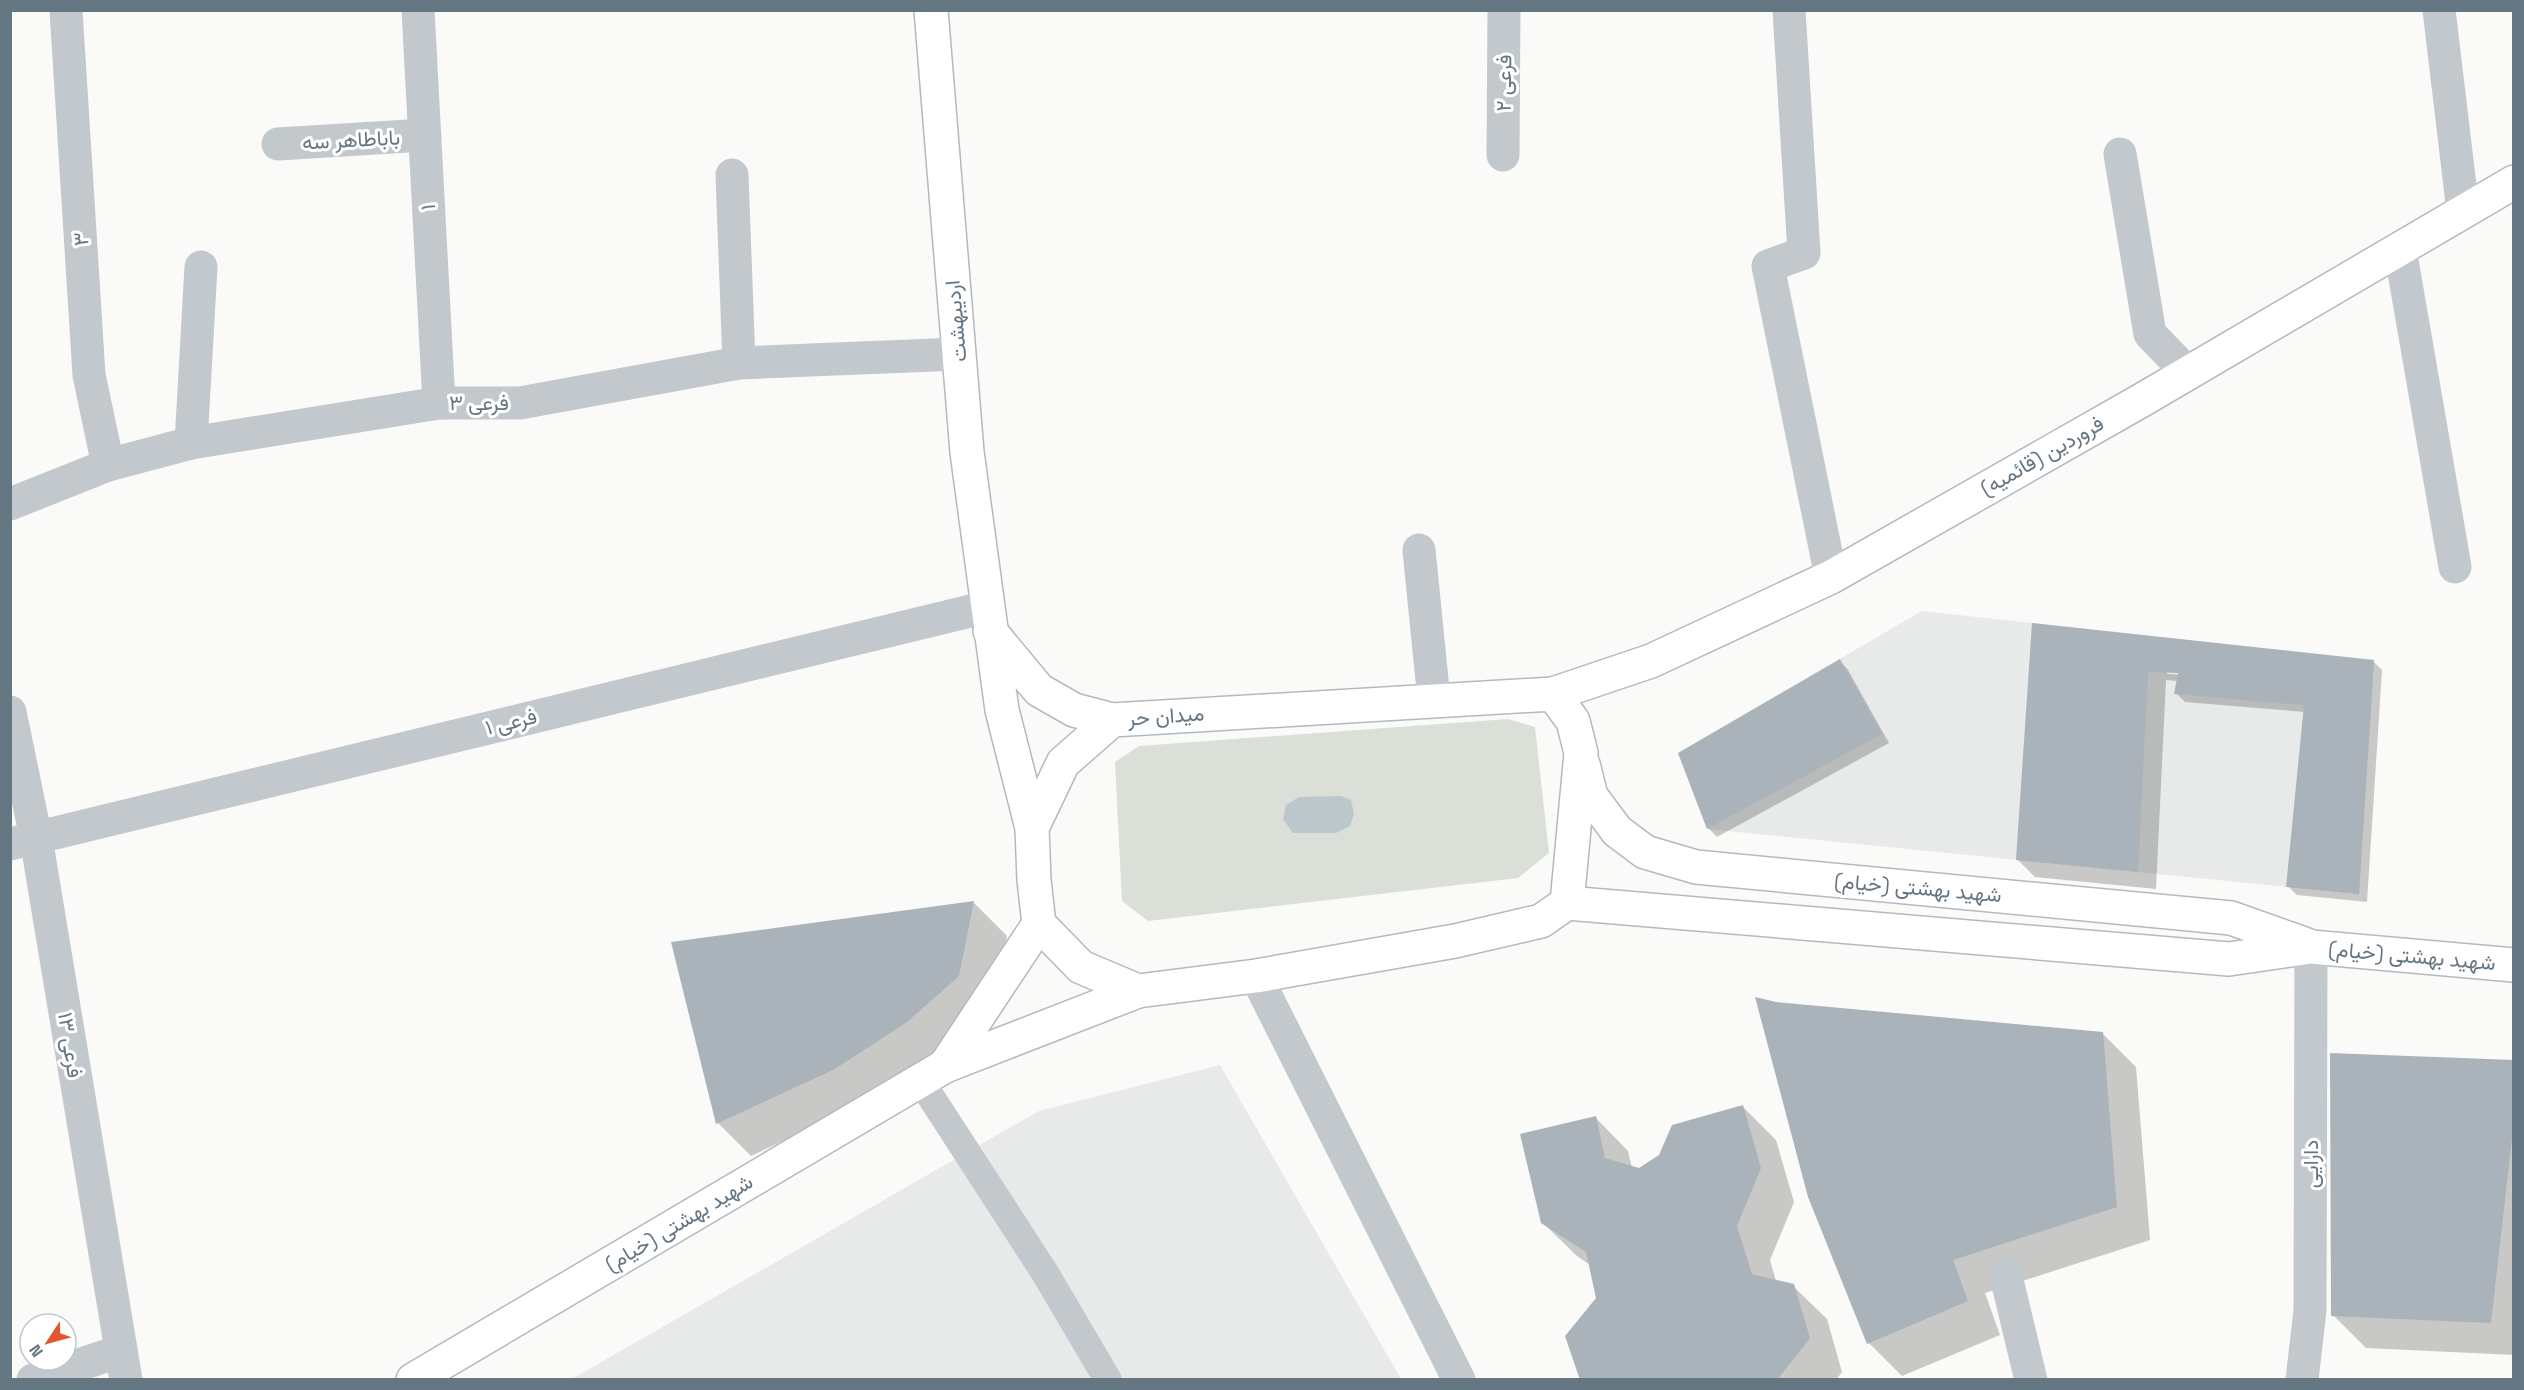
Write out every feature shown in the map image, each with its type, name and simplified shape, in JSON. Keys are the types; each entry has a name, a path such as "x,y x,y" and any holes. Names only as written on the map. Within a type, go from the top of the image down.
{"main road":[{"name":"اردیبهشت","path":"931,10 967,452 1002,710 1032,828"},
{"name":"فروردین (قائمیه)","path":"1553,694 1651,661 1831,577 2188,373 2514,182"},
{"path":"989,619 1039,690 1074,710 1112,720"},
{"path":"1039,924 1081,967 1138,991 1256,976 1455,942 1541,921 1567,903 1581,753 1574,721 1553,694"},
{"name":"میدان حر","path":"1039,924 1032,828 1063,763 1112,720 1553,694"},
{"name":"شهید بهشتی (خیام)","path":"1581,753 1591,796 1617,831 1645,852 1695,867 2231,918 2311,947"},
{"name":"شهید بهشتی (خیام)","path":"1567,903 2229,959 2311,947 2514,965"},
{"name":"شهید بهشتی (خیام)","path":"932,1073 1039,924"},
{"name":"شهید بهشتی (خیام)","path":"413,1380 932,1073 1138,991"}],"street":[{"name":"۳","path":"66,10 89,375 108,465"},
{"name":"۱","path":"418,10 439,403"},
{"name":"فرعی ۲","path":"1503,155 1504,10"},
{"path":"1789,10 1804,253 1768,266 1831,577"},
{"path":"2439,10 2463,211"},
{"name":"باباطاهر سه","path":"278,144 425,135"},
{"path":"2120,154 2150,334 2188,373"},
{"path":"732,175 739,363"},
{"path":"2400,249 2455,567"},
{"path":"191,443 201,267"},
{"name":"فرعی ۳","path":"10,504 108,465 191,443 439,403 520,403 739,363 958,354"},
{"path":"1419,550 1434,700"},
{"name":"فرعی ۱","path":"23,841 989,619"},
{"name":"فرعی ۱۳","path":"10,712 23,841 123,1365"},
{"name":"دارایی","path":"2302,1380 2310,1310 2311,947"},
{"path":"1256,976 1459,1380"},
{"path":"2005,1272 2031,1380"},
{"path":"33,1380 123,1365"}],"lane":[{"path":"932,1073 1045,1273 1097,1376"}],"shaded area":[{"path":"1922,611 2374,660 2359,894 1707,829 1678,753"},
{"path":"1508,719 1535,727 1549,853 1518,878 1148,921 1122,901 1115,762 1139,746"},
{"path":"1341,796 1351,800 1354,814 1350,826 1336,833 1293,833 1283,819 1286,805 1299,797"},
{"path":"1220,1065 1401,1379 570,1380 1039,1111"}],"building":[{"path":"2032,623 2374,660 2359,894 2286,887 2304,705 2174,694 2178,673 2148,672 2138,872 2016,860"},
{"path":"1840,659 1882,734 1707,829 1678,753"},
{"path":"974,901 959,976 907,1022 835,1069 716,1124 671,942"},
{"path":"1755,997 1776,1002 2103,1032 2117,1207 1953,1260 1968,1301 1867,1344 1808,1197"},
{"path":"2330,1053 2514,1060 2514,1121 2491,1323 2331,1316"},
{"path":"1743,1105 1761,1168 1737,1226 1752,1274 1794,1284 1810,1338 1777,1380 1580,1380 1565,1336 1596,1298 1586,1252 1541,1223 1520,1134 1596,1116 1605,1158 1639,1168 1659,1155 1672,1125"}]}
